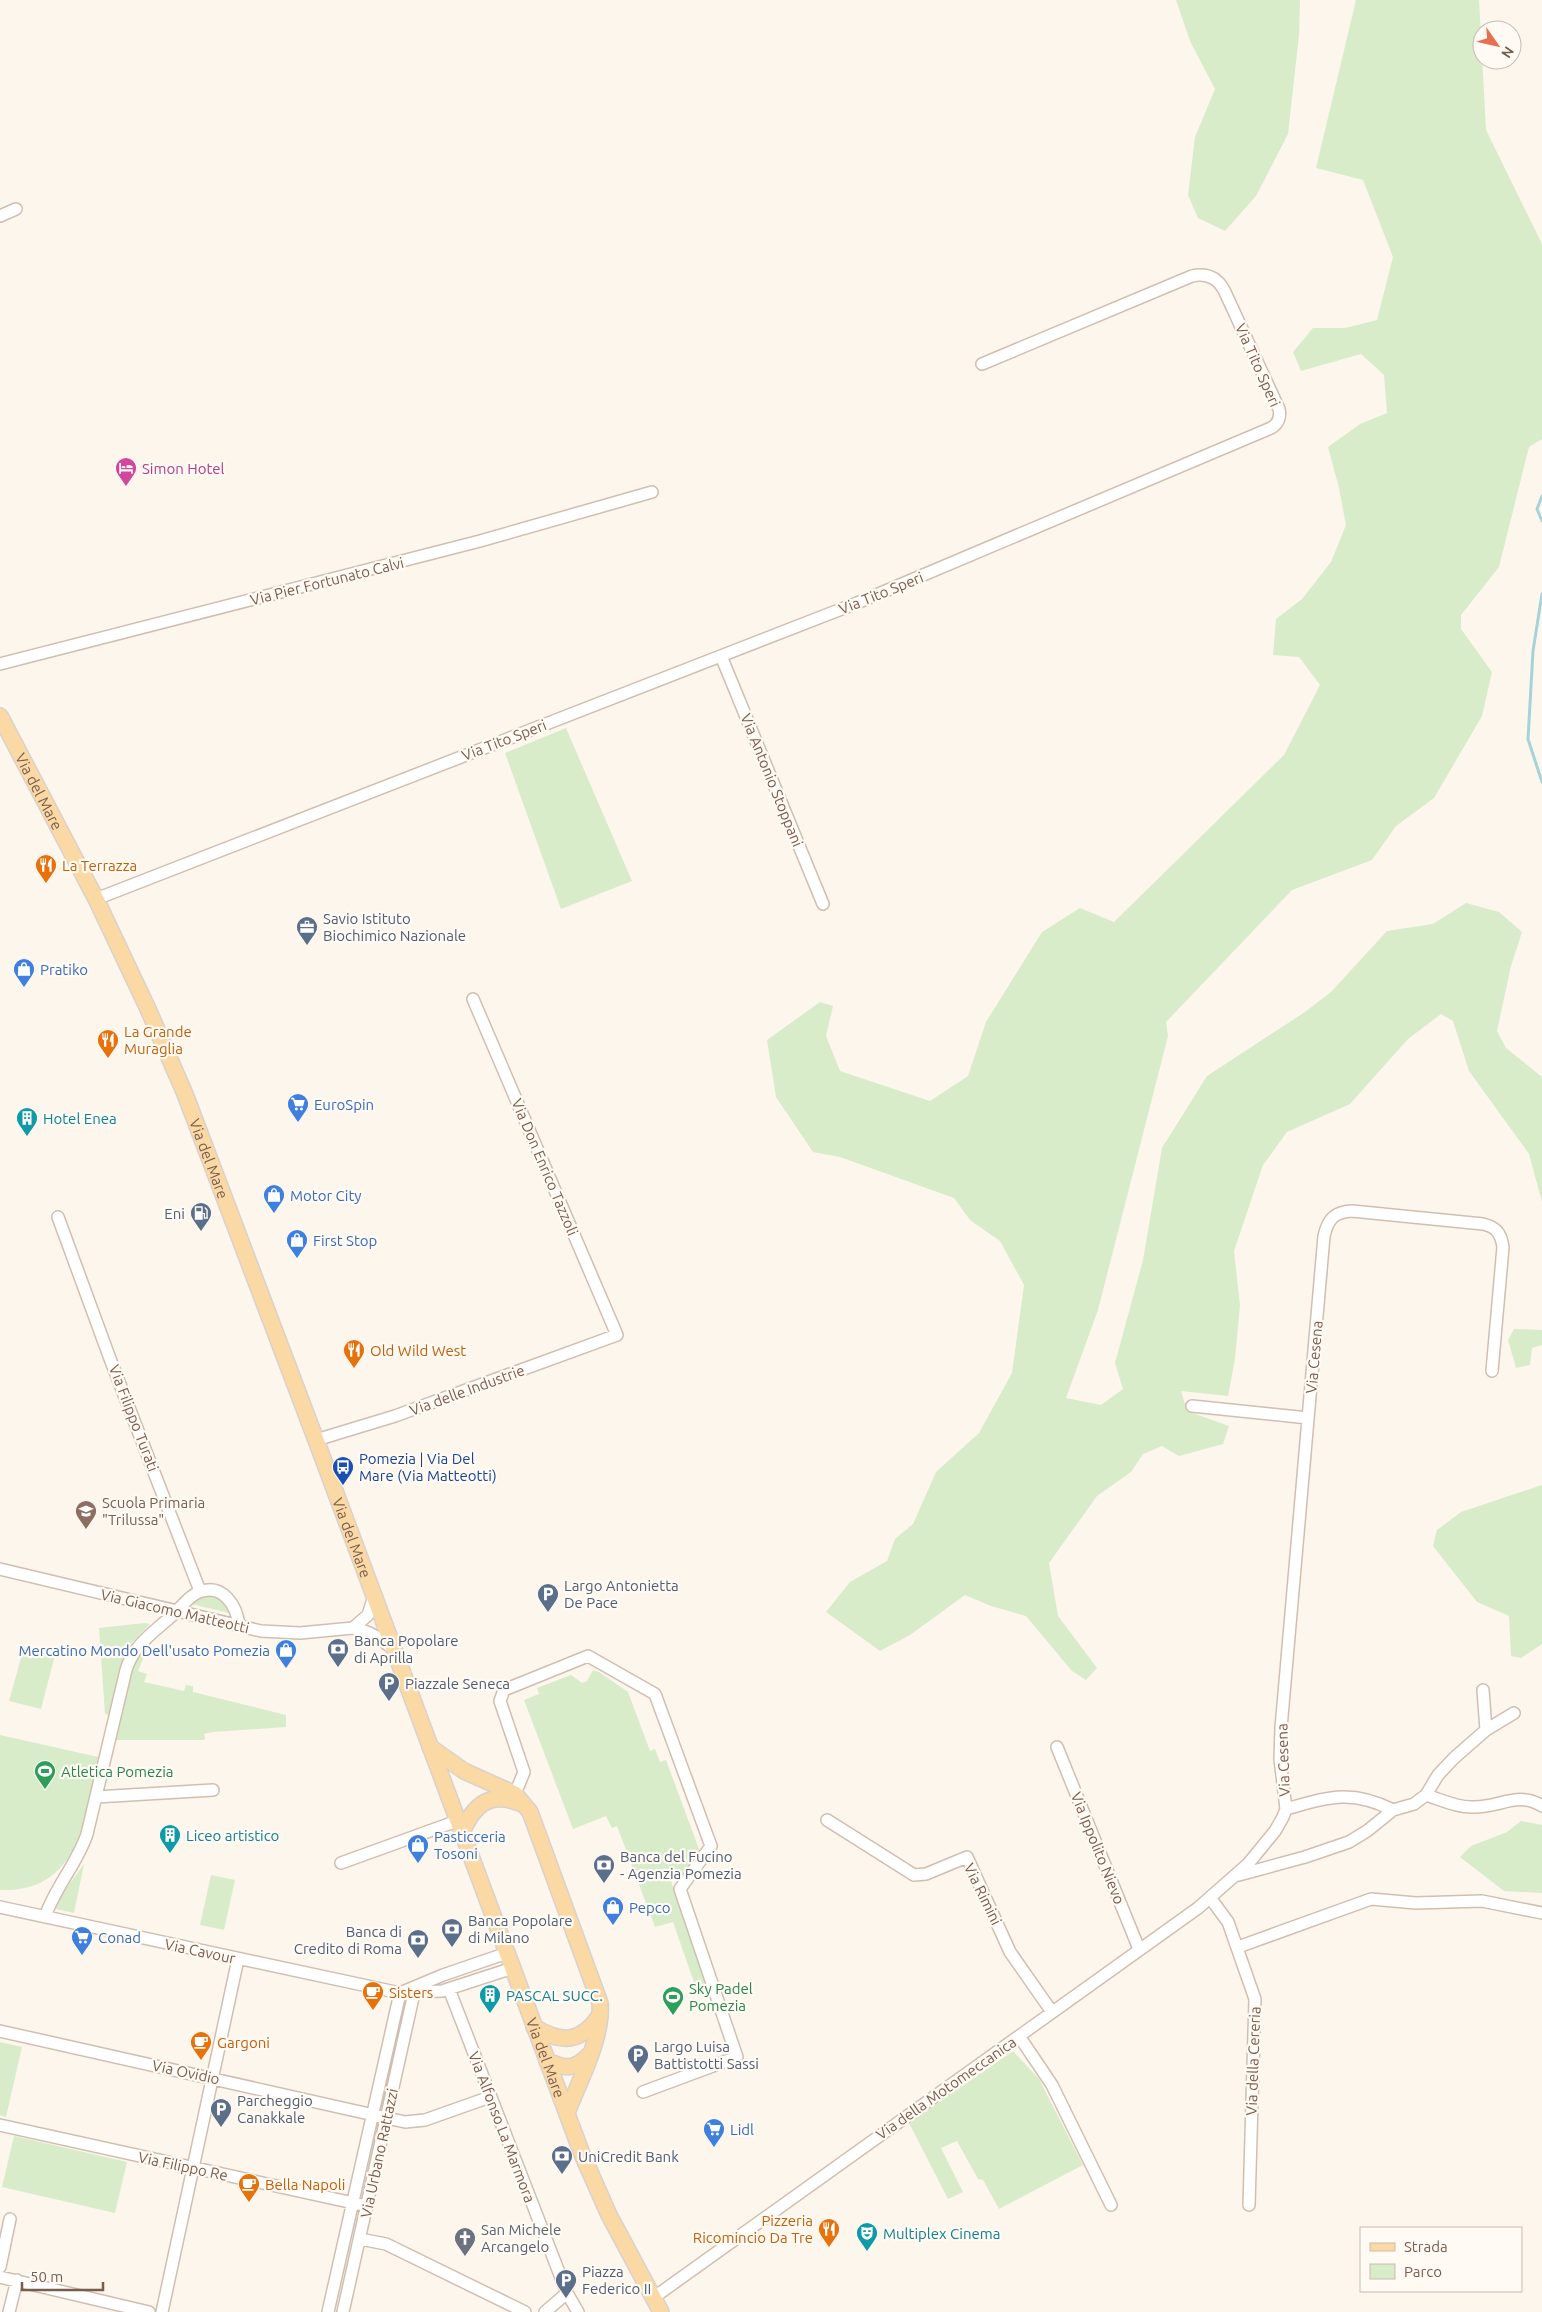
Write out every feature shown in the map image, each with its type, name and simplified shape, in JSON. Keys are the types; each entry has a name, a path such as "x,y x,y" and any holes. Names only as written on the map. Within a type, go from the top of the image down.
{"main road":[{"name":"Via del Mare","path":"0,716 96,899 150,1013 185,1094 567,2114 609,2215 660,2312"},
{"path":"430,1746 464,1771 516,1794 530,1812 600,2003 599,2028 567,2114"},
{"path":"439,1771 464,1771"},
{"path":"448,1797 453,1781 464,1771"},
{"path":"460,1826 481,1804 504,1799 526,1805"},
{"path":"534,2027 554,2038 574,2038 591,2028 601,2014"},
{"path":"547,2061 563,2067 573,2067 580,2064 589,2055"}],"street":[{"path":"0,216 16,208"},
{"name":"Via Tito Speri","path":"96,899 922,576 1271,428 1276,425 1280,416 1279,409 1224,290 1218,281 1206,275 1192,276 982,364"},
{"name":"Via Pier Fortunato Calvi","path":"0,664 471,544 652,492"},
{"name":"Via Antonio Stoppani","path":"721,656 823,904"},
{"name":"Via Don Enrico Tazzoli","path":"474,999 617,1335"},
{"name":"Via Cesena","path":"1286,1809 1280,1760 1281,1728 1324,1236 1329,1220 1334,1215 1343,1212 1483,1224 1492,1227 1498,1232 1503,1251 1492,1371"},
{"name":"Via Filippo Turati","path":"58,1216 109,1356 200,1591"},
{"name":"Via delle Industrie","path":"316,1440 395,1416 617,1335"},
{"path":"1192,1406 1308,1418"},
{"name":"Via Giacomo Matteotti","path":"0,1569 261,1631 290,1633 353,1628 372,1634 393,1649"},
{"path":"45,1917 55,1893 82,1848 129,1662 143,1641 188,1599 200,1591 217,1592 226,1596 237,1610 239,1626"},
{"path":"353,1628 368,1615 374,1596"},
{"path":"516,1794 524,1772 500,1701 504,1690 588,1656 655,1694 711,1846 680,1888 738,2057 643,2092"},
{"path":"1483,1690 1486,1730"},
{"name":"Via della Motomeccanica","path":"1237,1875 1305,1857 1349,1842 1367,1831 1393,1810 1410,1806 1426,1795 1444,1767 1486,1730 1514,1713"},
{"name":"Via Ippolito Nievo","path":"1057,1747 1138,1949"},
{"path":"96,1797 213,1790"},
{"path":"1426,1795 1467,1807 1480,1807 1520,1798 1528,1799 1542,1806"},
{"path":"1286,1809 1321,1800 1344,1797 1366,1798 1393,1810"},
{"name":"Via della Motomeccanica","path":"653,2298 1138,1949 1211,1899 1237,1875 1268,1841 1286,1809"},
{"name":"Via Rimini","path":"827,1820 914,1875 926,1874 967,1857 1010,1952 1052,2012"},
{"path":"341,1863 460,1826"},
{"name":"Via della Cereria","path":"1211,1899 1224,1916 1238,1947 1256,1999 1249,2205"},
{"path":"1238,1947 1371,1899 1416,1903 1482,1901 1542,1913"},
{"name":"Via Cavour","path":"0,1907 400,1993 449,1989 512,1968"},
{"path":"400,1993 443,1975 507,1953"},
{"path":"162,2312 238,1959"},
{"name":"Via Alfonso La Marmora","path":"449,1989 567,2293"},
{"name":"Via Urbano Rattazzi","path":"328,2312 400,1993"},
{"name":"Via Urbano Rattazzi","path":"343,2312 414,1993"},
{"name":"Via Ovidio","path":"0,2031 412,2122 425,2120 490,2097"},
{"path":"1019,2036 1052,2085 1111,2205"},
{"name":"Via Filippo Re","path":"0,2125 367,2206"},
{"path":"0,2267 10,2218"},
{"path":"360,2239 386,2244 525,2312"},
{"path":"0,2277 17,2280 106,2307 149,2312"},
{"path":"9,2312 17,2280"},
{"path":"545,2312 567,2293 578,2312"}],"green space":[{"path":"1176,0 1300,0 1299,35 1288,134 1256,196 1225,231 1198,218 1188,195 1195,137 1215,89 1190,41"},
{"path":"1356,0 1479,0 1480,20 1472,20 1472,70 1483,70 1486,130 1542,244 1542,439 1529,447 1499,567 1461,615 1461,629 1492,672 1482,716 1434,798 1396,826 1372,860 1292,890 1166,1022 1168,1036 1098,1310 1066,1398 1101,1405 1123,1389 1115,1363 1143,1260 1162,1148 1207,1076 1305,1012 1331,992 1387,931 1433,924 1466,903 1499,912 1522,932 1511,966 1497,1031 1506,1048 1542,1077 1542,1202 1529,1154 1469,1071 1453,1021 1441,1014 1408,1039 1350,1104 1287,1132 1263,1165 1234,1251 1240,1305 1235,1359 1228,1396 1181,1391 1187,1411 1229,1426 1223,1444 1179,1456 1162,1446 1143,1454 1131,1472 1097,1496 1049,1563 1058,1616 1097,1668 1086,1680 1072,1671 1026,1616 991,1606 965,1595 910,1635 880,1651 826,1612 850,1582 887,1561 895,1539 913,1524 936,1472 979,1433 1012,1373 1024,1285 1000,1241 970,1220 954,1198 840,1157 813,1152 776,1097 767,1040 820,1002 833,1006 826,1036 840,1071 930,1101 968,1076 986,1022 1042,932 1080,908 1114,922 1284,755 1320,685 1299,657 1273,655 1276,619 1302,599 1331,562 1346,525 1328,447 1360,424 1387,413 1384,375 1361,354 1301,371 1293,352 1313,328 1345,328 1377,320 1393,257 1363,180 1316,168"},
{"path":"566,728 632,881 561,909 505,753"},
{"path":"1514,1329 1542,1330 1542,1345 1532,1348 1530,1365 1516,1368 1508,1340"},
{"path":"1542,1485 1542,1644 1521,1658 1511,1656 1509,1616 1477,1602 1433,1546 1437,1530 1461,1512"},
{"path":"211,1596 222,1600 233,1614 191,1604 202,1597"},
{"path":"150,1624 132,1642 125,1653 110,1715 105,1714 99,1628"},
{"path":"158,1634 148,1647 138,1671 147,1674 144,1682 184,1691 186,1685 193,1686 193,1692 286,1715 286,1727 213,1732 204,1734 205,1739 203,1740 114,1740 135,1657"},
{"path":"24,1647 55,1655 41,1709 9,1701"},
{"path":"593,1670 628,1692 650,1751 655,1749 660,1762 666,1760 699,1849 689,1868 671,1881 710,1987 697,1991 673,1922 655,1927 617,1826 612,1828 606,1816 573,1829 524,1700 539,1694 537,1688 571,1675 582,1683 587,1681"},
{"name":"Atletica Pomezia","path":"0,1735 98,1757 88,1804 74,1847 63,1865 47,1879 27,1888 0,1890"},
{"path":"1521,1821 1542,1825 1542,1893 1504,1891 1460,1857 1471,1846 1507,1832"},
{"path":"84,1864 74,1913 56,1909 62,1894"},
{"path":"211,1875 235,1880 224,1930 200,1925"},
{"path":"0,2042 22,2047 6,2117 0,2115"},
{"path":"1013,2051 1039,2079 1083,2165 999,2209 983,2180 978,2179 957,2141 941,2148 963,2192 948,2199 909,2123"},
{"path":"14,2136 127,2162 115,2213 2,2187"}],"waterway":[{"path":"1542,496 1537,509 1542,521"},
{"path":"1542,594 1533,651 1528,739 1542,782"}],"place":[{"name":"Simon Hotel","path":"126,487"},
{"name":"La Terrazza","path":"46,884"},
{"name":"Savio Istituto Biochimico Nazionale","path":"307,946"},
{"name":"Pratiko","path":"24,988"},
{"name":"La Grande Muraglia","path":"108,1059"},
{"name":"EuroSpin","path":"298,1123"},
{"name":"Hotel Enea","path":"27,1137"},
{"name":"Motor City","path":"274,1214"},
{"name":"Eni","path":"201,1232"},
{"name":"First Stop","path":"297,1259"},
{"name":"Old Wild West","path":"354,1369"},
{"name":"Pomezia | Via Del Mare (Via Matteotti)","path":"343,1486"},
{"name":"Scuola Primaria \"Trilussa\"","path":"86,1530"},
{"name":"Largo Antonietta De Pace","path":"548,1613"},
{"name":"Banca Popolare di Aprilla","path":"338,1668"},
{"name":"Mercatino Mondo Dell'usato Pomezia","path":"286,1669"},
{"name":"Piazzale Seneca","path":"389,1702"},
{"name":"Atletica Pomezia","path":"45,1790"},
{"name":"Liceo artistico","path":"170,1854"},
{"name":"Pasticceria Tosoni","path":"418,1864"},
{"name":"Banca del Fucino - Agenzia Pomezia","path":"604,1884"},
{"name":"Pepco","path":"613,1926"},
{"name":"Banca Popolare di Milano","path":"452,1948"},
{"name":"Conad","path":"82,1956"},
{"name":"Banca di Credito di Roma","path":"418,1959"},
{"name":"Sisters","path":"373,2011"},
{"name":"PASCAL SUCC.","path":"490,2014"},
{"name":"Sky Padel Pomezia","path":"673,2016"},
{"name":"Gargoni","path":"201,2061"},
{"name":"Largo Luisa Battistotti Sassi","path":"638,2074"},
{"name":"Parcheggio Canakkale","path":"221,2128"},
{"name":"Lidl","path":"714,2148"},
{"name":"UniCredit Bank","path":"562,2175"},
{"name":"Bella Napoli","path":"249,2203"},
{"name":"Pizzeria Ricomincio Da Tre","path":"829,2248"},
{"name":"Multiplex Cinema","path":"867,2252"},
{"name":"San Michele Arcangelo","path":"465,2257"},
{"name":"Piazza Federico II","path":"566,2299"}]}
